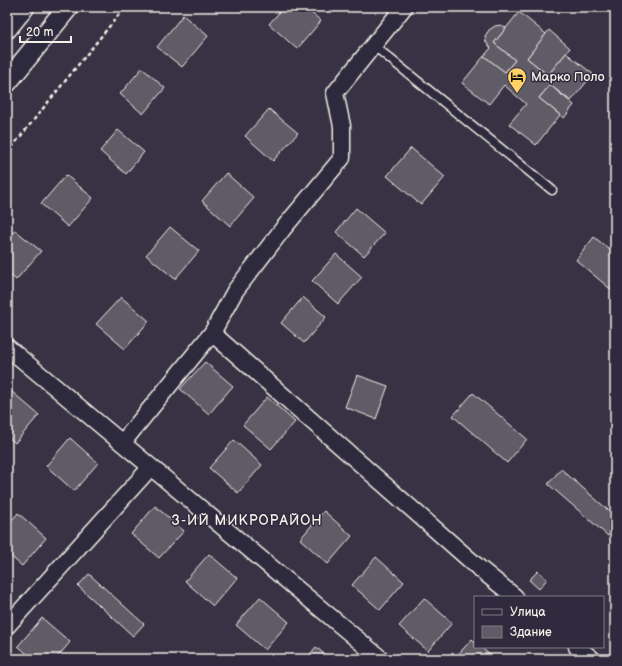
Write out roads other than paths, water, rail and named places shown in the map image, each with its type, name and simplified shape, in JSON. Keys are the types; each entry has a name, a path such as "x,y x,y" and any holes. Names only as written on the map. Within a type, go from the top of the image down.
{"street":[{"path":"7,28 24,7"},
{"path":"7,82 68,7"},
{"path":"123,442 212,333 236,291 282,230 342,158 342,126 335,93 404,7"},
{"path":"212,333 479,568 514,596"},
{"path":"7,347 123,442 150,468 381,659"},
{"path":"7,626 150,468"},
{"path":"578,648 592,659"}],"lane":[{"path":"374,45 552,190"}],"place":[{"name":"Марко Поло","path":"517,94"}],"district":[{"name":"3-ИЙ МИКРОРАЙОН","path":"247,520"}]}
